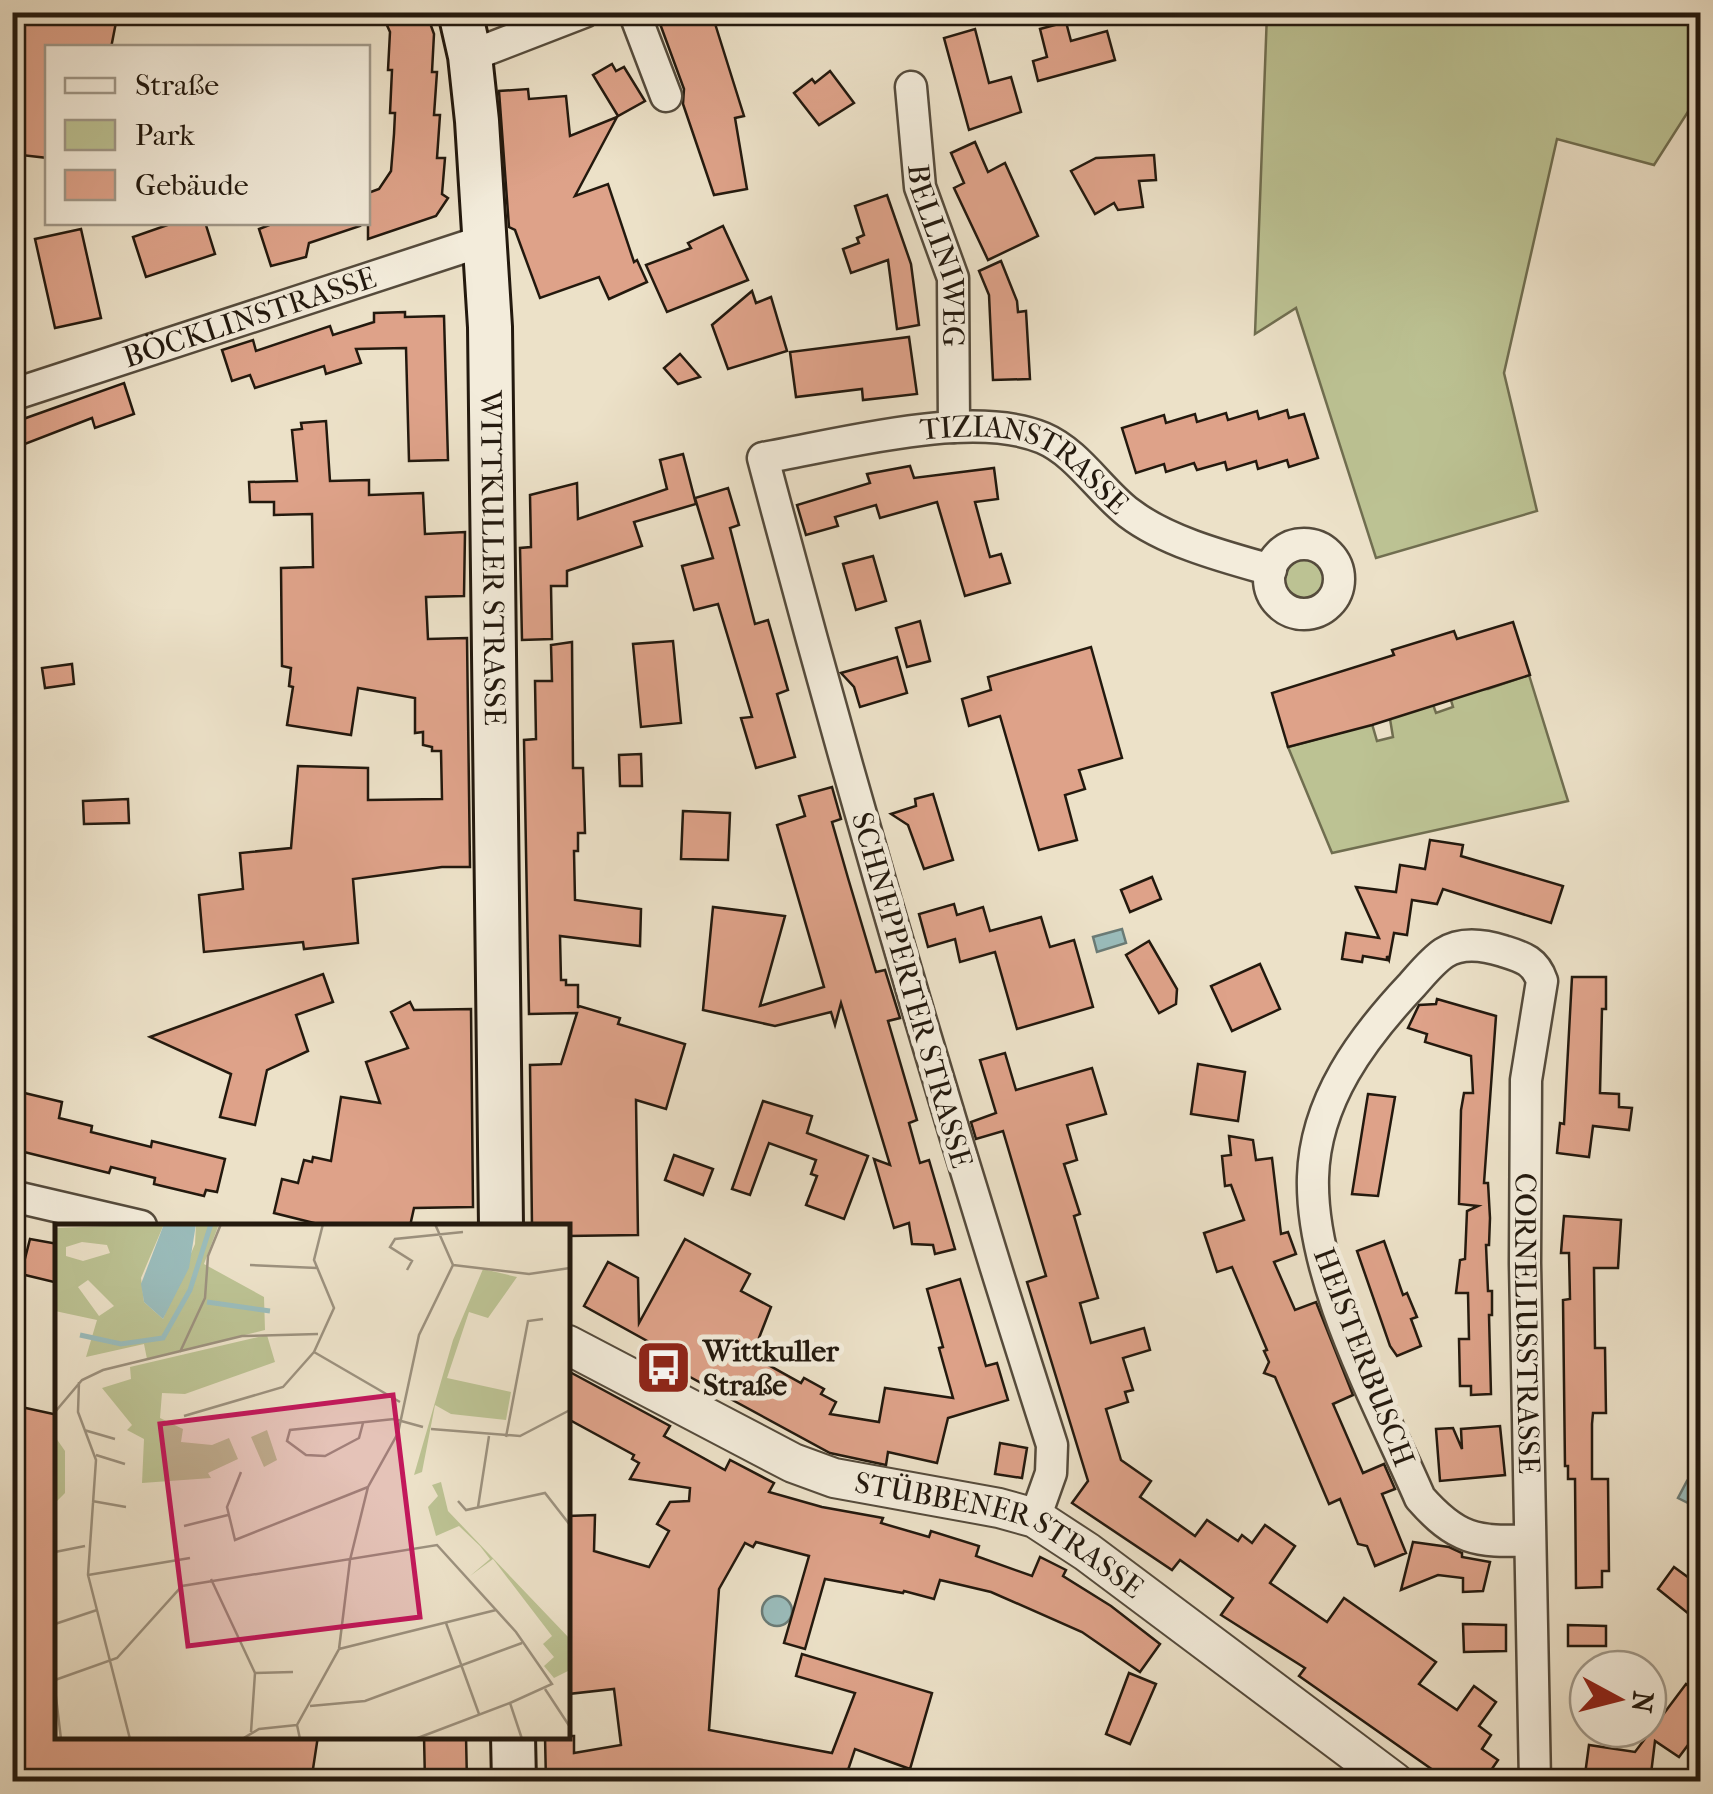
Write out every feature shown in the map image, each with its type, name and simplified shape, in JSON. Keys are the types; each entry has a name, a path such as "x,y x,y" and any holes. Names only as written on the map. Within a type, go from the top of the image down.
{"main road":[{"name":"WITTKULLER STRASSE","path":"460,12 470,56 486,240 492,412 501,1224"},
{"path":"513,1739 514,1782"}],"street":[{"path":"470,56 584,12"},
{"path":"634,12 666,96"},
{"name":"BELLINIWEG","path":"911,87 920,186 953,278 954,427"},
{"name":"BÖCKLINSTRASSE","path":"12,395 486,240"},
{"name":"TIZIANSTRASSE","path":"763,458 954,427 997,426 1043,438 1064,450 1130,514 1170,535 1271,570"},
{"name":"SCHNEPPERTER STRASSE","path":"763,458 816,658 955,1142 1052,1446 1052,1473 1035,1518"},
{"name":"CORNELIUSSTRASSE","path":"1444,952 1487,946 1528,958 1538,968 1542,980 1526,1080 1535,1782"},
{"name":"HEISTERBUSCH","path":"1444,952 1380,1019 1339,1080 1318,1137 1313,1220 1326,1276 1420,1498 1443,1524 1474,1538 1530,1540"},
{"path":"12,1196 132,1224"},
{"name":"STÜBBENER STRASSE","path":"570,1346 793,1464 834,1478 1035,1518 1087,1552 1394,1782"}],"green space":[{"path":"1267,13 1700,13 1700,93 1654,165 1557,139 1504,373 1537,511 1376,558 1296,308 1255,334"},
{"path":"1305,554 1321,561 1328,577 1321,593 1305,600 1289,593 1282,577 1289,561"},
{"path":"1529,675 1568,801 1332,853 1288,747 1372,724 1377,741 1393,737 1390,719 1430,696 1436,713 1453,707 1448,690 1488,689"}],"water":[{"path":"1122,929 1126,943 1097,952 1093,937"},
{"path":"1687,1481 1700,1487 1700,1509 1678,1498"},
{"path":"777,1596 791,1605 792,1611 783,1625 777,1626 763,1617 762,1611 771,1597"}],"building":[{"path":"12,12 118,12 112,45 45,45 45,158 12,154"},
{"path":"381,12 426,12 434,34 432,72 437,72 437,158 445,158 442,194 448,198 436,216 368,239 370,192 379,189 391,171 395,113 390,113 390,32"},
{"path":"712,14 744,116 735,118 747,189 714,195 683,104 684,89 659,21"},
{"path":"1066,22 1071,41 1107,31 1115,60 1038,81 1033,61 1047,57 1040,29"},
{"path":"975,29 989,83 1011,77 1021,112 969,130 944,38"},
{"path":"612,64 616,71 624,67 645,101 618,116 593,75"},
{"path":"830,71 854,103 819,125 794,93"},
{"path":"528,89 529,99 566,96 570,136 617,117 575,196 608,184 634,262 637,260 647,282 609,299 599,277 540,298 515,230 509,227 499,91"},
{"path":"975,142 988,172 1005,163 1038,236 988,260 954,188 964,183 951,153"},
{"path":"1154,155 1156,180 1139,181 1143,207 1118,210 1114,203 1095,214 1071,171 1096,158"},
{"path":"887,195 911,264 919,325 897,329 888,260 851,273 843,249 859,243 857,238 864,235 855,206"},
{"path":"167,225 206,225 215,254 146,277 133,237"},
{"path":"269,225 360,226 309,243 306,257 271,266 259,229"},
{"path":"723,226 748,280 667,312 646,265 691,248 688,243"},
{"path":"81,229 101,318 55,328 35,239"},
{"path":"1001,261 1018,312 1026,311 1030,379 993,380 989,295 979,271"},
{"path":"752,291 756,303 771,297 787,351 728,369 712,325"},
{"path":"405,312 405,317 444,316 448,460 409,461 406,348 356,349 361,363 326,374 324,366 255,388 250,375 232,381 222,350 253,340 256,351 330,326 333,335 374,322 374,313"},
{"path":"909,337 917,394 863,400 862,389 796,397 790,352"},
{"path":"680,354 700,377 678,384 664,368"},
{"path":"124,383 134,414 95,428 92,418 12,449 12,423"},
{"path":"1287,410 1289,418 1304,414 1318,458 1289,467 1287,460 1258,469 1256,461 1227,470 1225,462 1197,470 1194,463 1166,472 1164,464 1136,473 1122,428 1164,415 1166,423 1195,414 1197,422 1226,413 1228,420 1257,411 1259,419"},
{"path":"326,421 330,481 369,480 369,495 423,493 425,534 465,532 464,596 426,597 428,639 467,638 470,867 353,879 358,943 304,949 303,942 204,952 199,895 243,889 240,853 291,848 298,766 368,768 368,800 442,799 441,751 423,745 423,732 415,733 415,698 358,688 351,735 287,725 293,687 289,686 291,668 282,666 281,568 313,567 312,514 274,515 274,502 250,502 249,482 297,481 292,430 302,429 301,423"},
{"path":"683,454 696,504 634,522 642,546 567,571 567,586 551,586 552,639 522,640 520,548 531,547 530,495 577,483 578,519 667,489 660,460"},
{"path":"910,466 914,478 994,468 998,499 975,502 990,557 1001,554 1010,583 965,596 937,502 880,518 876,505 835,517 838,526 806,535 797,505 870,483 867,474"},
{"path":"728,488 739,525 730,528 755,624 768,620 788,690 777,694 795,757 756,768 741,718 752,717 718,604 694,610 682,566 713,558 695,498"},
{"path":"873,556 886,601 856,610 843,564"},
{"path":"920,621 930,661 907,667 896,628"},
{"path":"1513,622 1530,675 1288,747 1272,693 1394,655 1392,650 1454,631 1457,639"},
{"path":"673,641 681,723 641,727 633,644"},
{"path":"572,642 573,768 583,768 585,833 578,833 578,851 574,851 575,900 641,909 640,946 560,936 561,980 566,980 566,985 578,985 578,1008 620,1018 618,1024 685,1044 666,1109 636,1100 638,1235 570,1236 570,1224 532,1224 530,1065 561,1064 577,1013 529,1014 524,740 536,739 535,681 552,681 551,645"},
{"path":"1091,647 1122,758 1079,770 1085,789 1065,795 1077,840 1039,850 1000,716 969,726 962,699 991,690 988,677"},
{"path":"897,657 907,693 860,707 854,687 841,673"},
{"path":"72,664 74,684 45,688 42,668"},
{"path":"641,754 642,786 620,786 619,755"},
{"path":"832,787 841,819 832,822 848,878 876,972 885,970 900,1018 888,1021 917,1120 909,1123 920,1163 929,1160 955,1249 935,1254 933,1245 912,1244 909,1223 894,1228 874,1159 890,1165 841,1003 835,1025 831,1012 775,1026 703,1010 713,907 785,916 760,1006 824,987 777,825 805,816 799,796"},
{"path":"933,794 953,860 924,869 908,825 891,814 916,806 915,799"},
{"path":"128,799 129,823 84,824 83,801"},
{"path":"683,811 730,813 728,860 681,859"},
{"path":"1430,840 1463,845 1461,856 1563,886 1551,923 1443,889 1437,904 1412,900 1407,935 1394,933 1389,960 1387,956 1387,960 1363,956 1362,962 1342,959 1346,933 1379,938 1356,887 1396,892 1400,865 1425,869"},
{"path":"1152,877 1161,899 1130,912 1121,890"},
{"path":"954,904 957,915 983,907 990,931 1041,917 1050,947 1074,940 1093,1007 1017,1029 995,952 960,962 955,939 928,947 919,914"},
{"path":"1149,941 1177,989 1176,1004 1159,1013 1126,955"},
{"path":"1260,964 1280,1009 1232,1031 1211,986"},
{"path":"323,974 333,1002 296,1015 308,1051 267,1070 255,1125 220,1117 231,1074 150,1037"},
{"path":"1572,977 1606,977 1600,1093 1619,1094 1619,1107 1632,1108 1629,1130 1593,1126 1589,1157 1557,1153 1560,1123 1564,1124"},
{"path":"1437,999 1496,1016 1484,1183 1488,1183 1490,1218 1486,1245 1488,1291 1492,1291 1491,1394 1471,1395 1471,1386 1460,1386 1459,1339 1469,1339 1468,1293 1456,1293 1460,1260 1465,1259 1467,1211 1478,1206 1459,1204 1461,1110 1464,1093 1473,1093 1471,1056 1425,1042 1427,1034 1408,1028 1419,1005 1436,1004"},
{"path":"410,1002 414,1010 471,1009 473,1207 414,1208 410,1224 318,1224 274,1213 282,1179 298,1183 304,1160 312,1162 313,1157 331,1161 341,1097 380,1103 366,1062 408,1048 391,1012"},
{"path":"1005,1053 1016,1090 1092,1068 1106,1114 1067,1125 1077,1160 1064,1164 1080,1214 1074,1216 1098,1298 1080,1303 1091,1343 1144,1328 1150,1350 1123,1358 1133,1390 1125,1392 1128,1402 1106,1409 1121,1460 1151,1481 1140,1497 1195,1536 1207,1520 1238,1541 1242,1535 1252,1543 1265,1525 1295,1546 1270,1583 1327,1622 1344,1598 1436,1662 1419,1684 1457,1710 1474,1686 1496,1702 1479,1726 1491,1735 1482,1749 1498,1760 1483,1782 1450,1782 1299,1676 1305,1668 1221,1615 1233,1598 1180,1560 1172,1570 1072,1503 1088,1481 1027,1282 1046,1276 1003,1131 976,1139 971,1122 996,1113 980,1060"},
{"path":"1198,1064 1245,1072 1238,1121 1191,1114"},
{"path":"12,1090 62,1102 59,1118 92,1126 91,1132 151,1147 152,1141 225,1159 217,1192 206,1190 204,1196 154,1184 155,1178 111,1167 109,1173 12,1149"},
{"path":"1368,1094 1395,1097 1378,1196 1352,1194"},
{"path":"763,1101 812,1116 807,1133 868,1156 844,1219 806,1205 817,1176 811,1174 816,1160 769,1143 750,1195 732,1189"},
{"path":"1229,1136 1253,1140 1256,1160 1272,1158 1281,1234 1288,1232 1296,1254 1274,1262 1295,1310 1316,1302 1353,1395 1333,1404 1363,1473 1384,1464 1395,1489 1382,1494 1406,1553 1375,1566 1367,1546 1358,1544 1340,1499 1329,1504 1275,1377 1264,1373 1269,1362 1264,1351 1267,1350 1232,1267 1217,1272 1204,1233 1244,1220 1231,1185 1225,1186 1222,1156 1231,1155"},
{"path":"674,1155 713,1169 703,1195 665,1180"},
{"path":"1564,1216 1621,1220 1618,1268 1594,1268 1595,1348 1605,1348 1606,1413 1593,1413 1592,1424 1592,1479 1608,1479 1609,1571 1602,1571 1602,1587 1576,1588 1575,1479 1568,1479 1565,1466 1563,1300 1570,1299 1569,1253 1561,1253"},
{"path":"30,1239 55,1243 55,1282 21,1274"},
{"path":"685,1239 750,1274 741,1291 771,1307 752,1356 801,1383 804,1378 824,1389 821,1394 836,1402 830,1414 879,1422 885,1388 953,1398 927,1289 960,1279 986,1366 997,1363 1008,1400 948,1418 937,1463 888,1452 886,1465 830,1453 644,1352 649,1342 584,1306 608,1262 638,1278 639,1323"},
{"path":"1384,1241 1403,1295 1407,1293 1417,1317 1411,1319 1421,1346 1397,1356 1357,1251"},
{"path":"570,1372 670,1426 664,1436 725,1470 730,1460 774,1483 769,1492 883,1518 881,1523 929,1537 931,1531 979,1546 976,1556 1032,1576 1040,1557 1066,1570 1063,1576 1160,1644 1140,1672 1082,1632 991,1592 940,1580 934,1599 825,1579 805,1649 784,1643 809,1556 756,1542 753,1547 745,1543 719,1589 709,1730 832,1753 855,1693 796,1676 802,1654 932,1693 910,1769 855,1749 844,1782 584,1782 583,1776 546,1782 545,1739 574,1736 574,1753 621,1745 614,1689 570,1694 570,1516 595,1515 594,1551 649,1567 669,1531 657,1524 670,1502 689,1501 690,1488 630,1479 639,1463 632,1459 634,1455 570,1420"},
{"path":"12,1405 55,1414 55,1739 318,1739 311,1782 12,1782 12,1544 21,1497 12,1496"},
{"path":"1500,1426 1505,1475 1440,1481 1436,1429 1453,1428 1462,1449 1461,1429"},
{"path":"1000,1443 1027,1448 1022,1478 995,1474"},
{"path":"1413,1542 1449,1547 1462,1553 1462,1557 1490,1562 1483,1591 1463,1592 1463,1578 1438,1575 1401,1590"},
{"path":"1674,1567 1700,1586 1700,1623 1658,1589"},
{"path":"1463,1624 1506,1625 1506,1651 1464,1652"},
{"path":"1568,1625 1606,1626 1606,1646 1568,1646"},
{"path":"1129,1673 1156,1684 1130,1744 1106,1734"},
{"path":"1686,1684 1700,1695 1700,1729 1679,1757 1667,1749 1668,1708"},
{"path":"424,1739 466,1739 467,1782 425,1782"},
{"path":"1588,1749 1654,1749 1650,1782 1584,1782"}],"place":[{"name":"Wittkuller Straße","path":"664,1368"}]}
